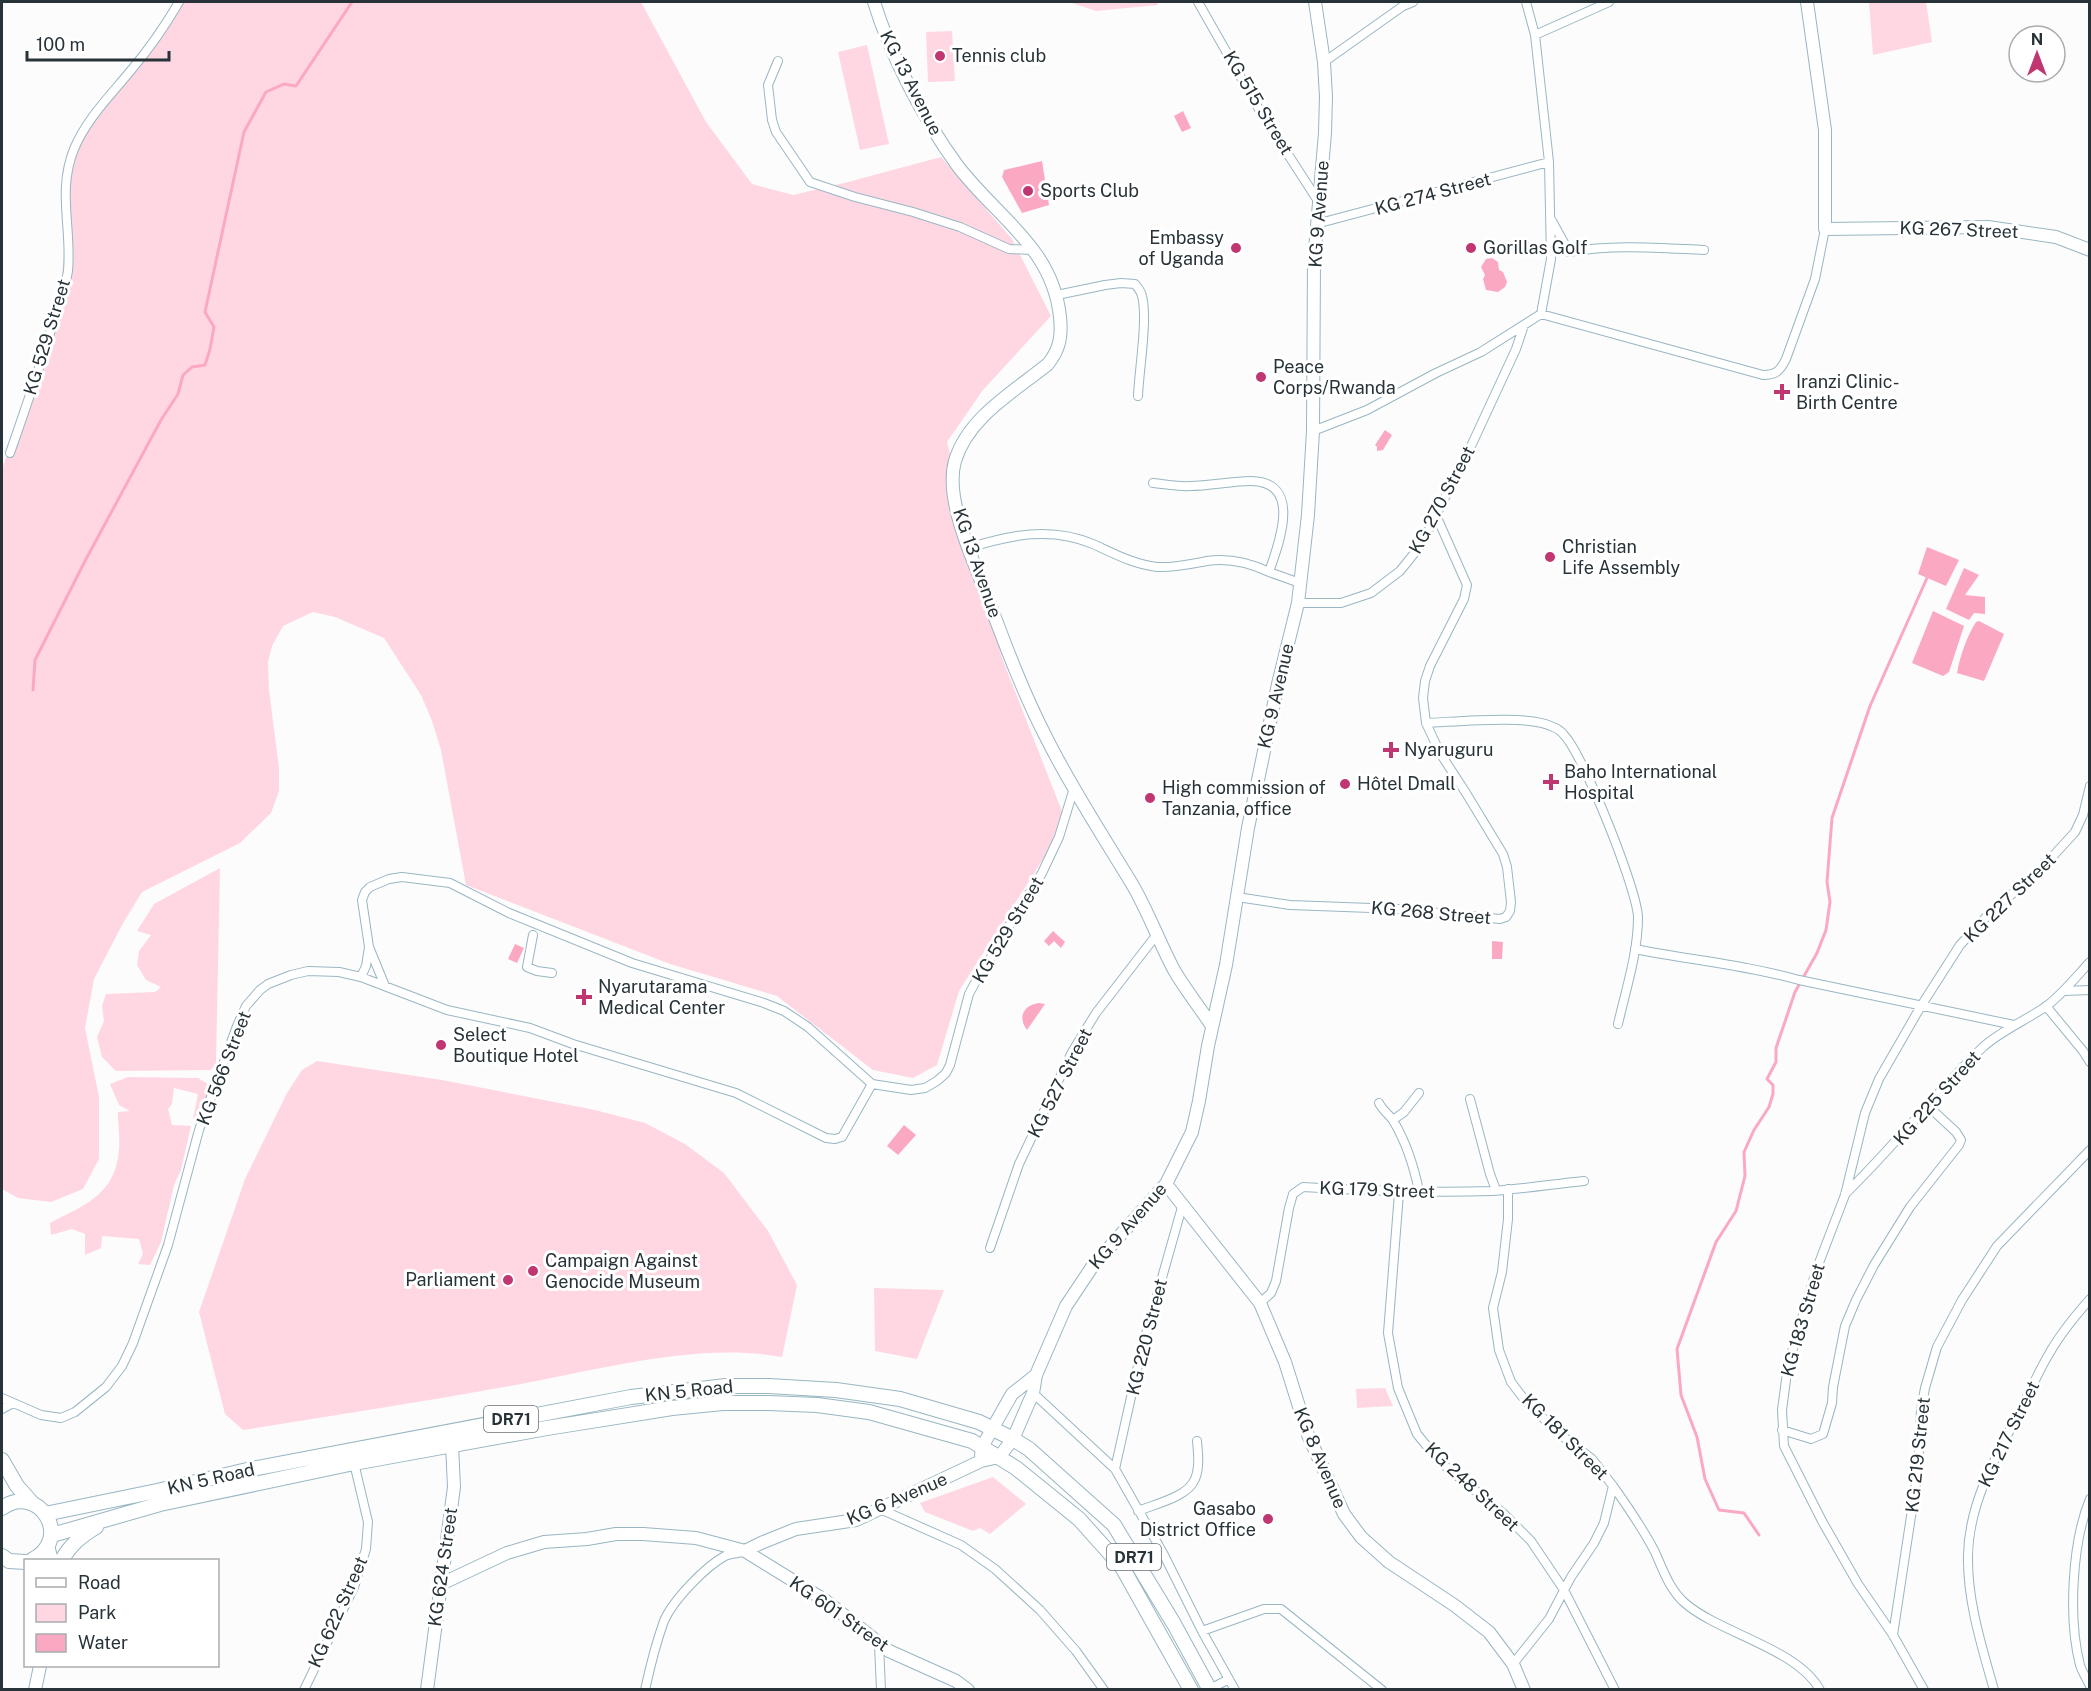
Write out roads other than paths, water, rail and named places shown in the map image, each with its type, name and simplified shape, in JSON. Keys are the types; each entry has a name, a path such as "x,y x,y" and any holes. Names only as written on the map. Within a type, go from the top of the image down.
{"main road":[{"name":"KG 13 Avenue","path":"874,2 881,25 928,122 957,166 1033,250 1050,276 1057,295 1061,325 1059,348 1056,354 1048,364 978,422 964,440 955,462 953,489 969,548 1018,677 1047,739 1132,884 1174,969 1212,1026"},
{"name":"KG 9 Avenue","path":"999,1457 1012,1438 1033,1394 1036,1375 1066,1306 1092,1267 1166,1185 1192,1132 1226,965 1248,828 1278,684 1298,603 1308,516 1313,431 1314,261 1326,121 1324,62 1315,2"},
{"path":"1807,2 1825,130 1825,229"},
{"name":"KG 267 Street","path":"1825,229 1988,227 2056,237 2090,250"},
{"name":"KG 8 Avenue","path":"1166,1185 1260,1303 1285,1362 1308,1435 1344,1514 1361,1537 1389,1562 1475,1619 1489,1632 1514,1664 1524,1689"},
{"name":"KG 9 Avenue","path":"982,1446 1012,1394 1036,1375"},
{"name":"KN 5 Road","path":"45,1514 247,1470 631,1397 716,1387 769,1386 836,1390 900,1399 979,1422 1012,1438 1029,1449 1114,1525 1210,1689"},
{"name":"KN 5 Road","path":"50,1541 109,1518 160,1504 452,1445 672,1408 723,1403 816,1405 869,1412 972,1441 1016,1468 1079,1519 1122,1567 1191,1689"},
{"name":"KG 624 Street","path":"427,1689 454,1487 452,1445"},
{"path":"981,1461 982,1446"},
{"name":"KG 6 Avenue","path":"745,1551 795,1529 856,1520 981,1461 999,1457"},
{"path":"2,1460 16,1486 45,1514 51,1528 52,1559"},
{"path":"2,1508 19,1502 33,1504"},
{"path":"63,1559 77,1539 109,1518"},
{"name":"KG 601 Street","path":"441,1584 507,1553 552,1541 643,1534 696,1538 745,1551 826,1601 889,1651 956,1681 968,1689"},
{"name":"DR71","path":"34,1559 39,1557 50,1541"},
{"path":"2,1556 9,1561 24,1562"},
{"path":"35,1689 40,1667"}],"street":[{"name":"KG 529 Street","path":"10,453 64,288 68,247 66,173 74,150 84,128 112,90 129,73 163,29 178,2"},
{"name":"KG 515 Street","path":"1198,2 1260,111 1320,204"},
{"path":"1324,62 1403,6 1413,2"},
{"path":"1313,431 1367,410 1481,352 1541,314 1551,259 1549,162 1535,35 1526,2"},
{"path":"1535,35 1609,2"},
{"path":"778,61 768,85 772,120 776,132 810,183 960,227 1009,249 1033,250"},
{"name":"KG 274 Street","path":"1317,224 1549,162"},
{"path":"1550,217 1569,252 1618,247 1704,250"},
{"path":"1541,314 1763,375 1773,375 1780,370 1786,359 1808,299 1815,279 1825,229"},
{"path":"1057,295 1121,283 1134,284 1139,289 1142,297 1143,320 1138,396"},
{"name":"KG 270 Street","path":"1298,603 1341,603 1371,593 1400,571 1421,545 1472,444 1516,349 1524,325"},
{"path":"1152,483 1188,486 1251,481 1265,483 1277,491 1283,503 1284,516 1269,572"},
{"name":"KG 268 Street","path":"1237,897 1290,904 1398,909 1500,919 1506,917 1510,911 1507,867 1503,854 1440,753 1426,723 1423,698 1425,681 1430,666 1464,599 1467,585 1436,513"},
{"path":"969,548 1015,535 1038,532 1063,534 1092,543 1140,564 1161,567 1210,561 1234,561 1254,565 1300,583"},
{"path":"1426,723 1529,720 1553,726 1565,735 1582,765 1633,888 1638,914 1635,949 1618,1024"},
{"name":"KG 227 Street","path":"1921,1006 1960,945 1988,915 2043,867 2075,832 2083,815 2090,786"},
{"name":"KG 529 Street","path":"872,1084 895,1089 925,1088 946,1073 969,994 1042,873 1059,837 1074,788"},
{"path":"385,986 369,947 362,900 365,892 370,887 389,879 402,877 450,883 509,913 632,963 784,1011 808,1027 872,1084"},
{"name":"KG 527 Street","path":"990,1248 1019,1164 1072,1052 1096,1012 1158,933"},
{"path":"533,935 527,967 552,973"},
{"path":"361,977 366,966 369,947"},
{"path":"1635,949 1658,955 1769,972 2014,1025"},
{"name":"KG 225 Street","path":"1845,1195 1985,1045 2046,1006 2064,991 2090,962"},
{"name":"KG 566 Street","path":"2,1398 41,1415 62,1418 75,1412 106,1387 122,1366 133,1343 168,1245 199,1130 231,1040 246,1006 268,984 303,972 339,972 361,977 447,1010 530,1028 573,1044 736,1093 826,1138 842,1137 872,1084"},
{"path":"2064,991 2090,990"},
{"name":"KG 183 Street","path":"1921,1006 1879,1079 1865,1113 1845,1195 1817,1268 1788,1365 1782,1410 1782,1430 1784,1446 1822,1521 1858,1584 1893,1635 1924,1689"},
{"path":"2046,1006 2090,1062"},
{"path":"1393,1120 1404,1112 1419,1093"},
{"path":"1470,1099 1496,1190"},
{"path":"1379,1103 1393,1120 1406,1145 1419,1191"},
{"path":"1782,1430 1811,1438 1823,1434 1832,1403 1845,1326 1856,1300 1874,1264 1910,1207 1959,1145 1961,1140 1956,1132 1928,1106"},
{"name":"KG 219 Street","path":"1893,1635 1918,1470 1921,1410 1937,1347 1962,1300 1997,1246 2090,1150"},
{"name":"KG 179 Street","path":"1260,1303 1271,1293 1276,1281 1289,1208 1296,1190 1303,1187 1399,1193 1496,1190 1584,1181"},
{"name":"KG 181 Street","path":"1508,1189 1508,1219 1502,1272 1493,1308 1499,1350 1511,1382 1524,1399 1556,1431 1592,1459 1613,1486 1604,1523 1594,1543 1571,1577 1549,1619 1514,1664"},
{"name":"KG 248 Street","path":"1399,1193 1388,1333 1398,1388 1417,1434 1439,1461 1503,1514 1531,1541 1564,1590 1615,1689"},
{"name":"KG 220 Street","path":"1115,1469 1142,1352 1182,1207"},
{"name":"KG 217 Street","path":"1994,1689 1973,1608 1968,1555 1973,1519 1996,1454 2035,1380 2050,1352 2090,1299"},
{"path":"1033,1394 1115,1469 1164,1555 1234,1689"},
{"path":"2,1409 13,1403"},
{"path":"1138,1511 1182,1493 1195,1481 1199,1466 1197,1441"},
{"name":"KG 622 Street","path":"304,1689 354,1587 366,1549 368,1522 354,1463"},
{"path":"1613,1486 1632,1512 1664,1573 1685,1603 1730,1631 1770,1648 1812,1677 1820,1689"},
{"path":"2090,1499 2079,1533 2073,1570 2080,1665 2090,1686"},
{"path":"880,1509 961,1545 995,1569 1040,1610 1076,1651 1104,1689"},
{"name":"KG 6 Avenue","path":"645,1689 664,1621 677,1601 712,1564 727,1555 745,1551"},
{"path":"1202,1631 1264,1609 1281,1609 1382,1689"},
{"path":"879,1644 879,1689"},
{"path":"1210,1689 1229,1679"}],"water":[{"path":"1183,111 1191,128 1182,132 1174,116"},
{"name":"Sports Club","path":"1042,161 1049,205 1022,213 1002,177 1004,170"},
{"path":"1492,258 1498,262 1499,270 1503,272 1507,282 1505,287 1498,292 1486,290 1483,279 1485,275 1481,267 1486,259"},
{"path":"1385,430 1392,435 1383,450 1377,451 1375,445"},
{"path":"1927,547 1959,560 1946,586 1918,574"},
{"path":"1964,568 1979,575 1965,595 1985,597 1985,614 1974,613 1969,620 1946,609"},
{"path":"1933,611 1964,626 1949,672 1943,676 1912,663"},
{"path":"1979,621 2004,634 1984,681 1957,673 1967,640 1976,622"},
{"path":"1053,931 1065,942 1061,948 1054,941 1049,946 1044,941"},
{"path":"1492,941 1503,942 1502,959 1492,959"},
{"path":"515,944 524,948 517,963 508,959"},
{"path":"1045,1004 1027,1030 1022,1016 1029,1006"},
{"path":"904,1125 916,1135 898,1155 887,1146"}],"waterway":[{"path":"33,690 35,660 85,561 161,420 178,394 183,375 192,367 205,365 214,327 205,312 244,132 266,92 284,84 296,86 352,2"},
{"path":"1759,1535 1744,1513 1719,1510 1705,1479 1697,1437 1681,1395 1677,1349 1716,1242 1736,1211 1745,1176 1744,1152 1754,1130 1769,1107 1773,1094 1773,1085 1767,1079 1776,1062 1776,1048 1795,992 1817,953 1826,930 1830,902 1827,882 1832,818 1870,706 1927,578"}],"place":[{"name":"Tennis club","path":"940,56"},
{"name":"Sports Club","path":"1028,191"},
{"name":"Embassy of Uganda","path":"1236,248"},
{"name":"Gorillas Golf","path":"1471,248"},
{"name":"Peace Corps/Rwanda","path":"1261,377"},
{"name":"Iranzi Clinic- Birth Centre","path":"1782,392"},
{"name":"Christian Life Assembly","path":"1550,557"},
{"name":"Nyaruguru","path":"1391,750"},
{"name":"Baho International Hospital","path":"1551,782"},
{"name":"Hôtel Dmall","path":"1345,784"},
{"name":"High commission of Tanzania, office","path":"1150,798"},
{"name":"Nyarutarama Medical Center","path":"584,997"},
{"name":"Select Boutique Hotel","path":"441,1045"},
{"name":"Campaign Against Genocide Museum","path":"533,1271"},
{"name":"Parliament","path":"508,1280"},
{"name":"Gasabo District Office","path":"1268,1519"}]}
